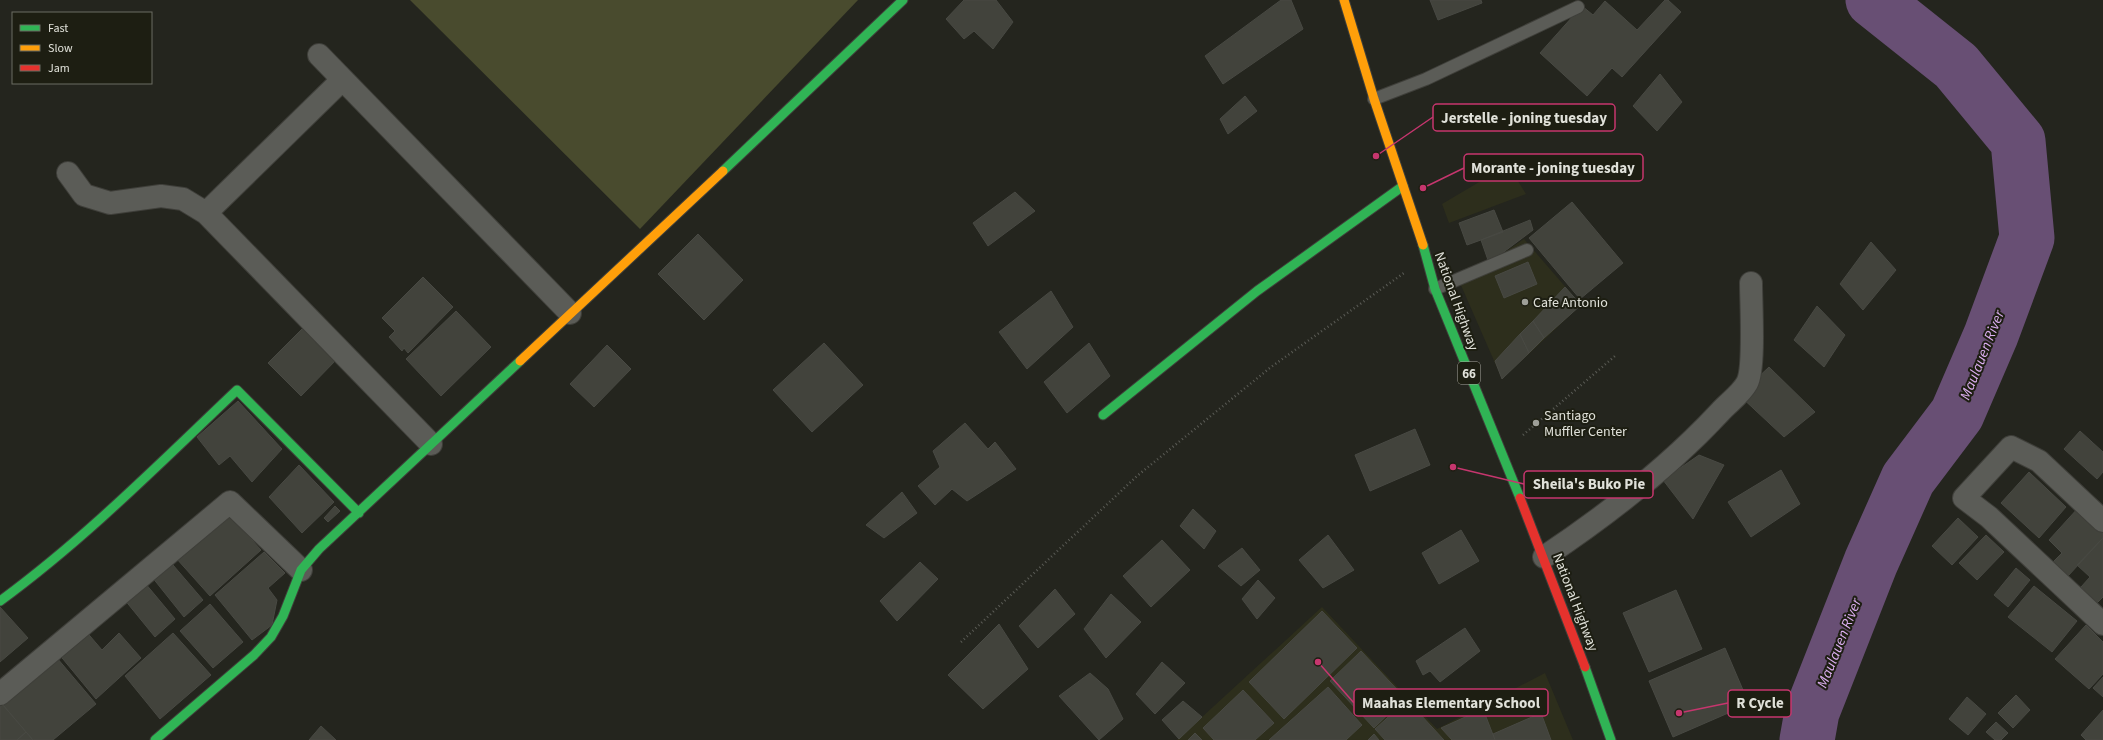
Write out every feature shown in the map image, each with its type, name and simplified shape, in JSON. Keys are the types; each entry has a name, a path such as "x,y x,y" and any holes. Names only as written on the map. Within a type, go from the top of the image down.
{"street":[{"path":"155,740 254,655 271,637 283,616 301,570 319,549 570,313 662,229 903,0"},
{"name":"National Highway","path":"1344,0 1374,99 1427,257 1435,289 1544,557 1611,740"},
{"path":"319,55 570,313"},
{"path":"206,213 342,80"},
{"path":"68,173 84,194 110,203 161,196 183,199 206,213 431,444"},
{"path":"1103,415 1257,291 1403,186"},
{"path":"1544,557 1589,528 1647,481 1701,433 1747,383 1751,363 1752,283"},
{"path":"0,601 61,555 103,518 237,390 359,513"},
{"path":"2103,521 2039,461 2011,448 1964,498 1990,517 2103,624"},
{"path":"0,694 230,502 301,570"}],"lane":[{"path":"1374,99 1426,79 1578,8"},
{"path":"1435,289 1527,250"}],"path":[{"path":"961,642 1137,476 1271,367 1427,257"},
{"path":"1500,452 1534,426 1615,356"}],"shaded area":[{"path":"410,0 858,0 640,229"},
{"path":"1508,165 1526,194 1449,223 1442,204"},
{"path":"1524,239 1581,305 1502,379 1460,283"},
{"path":"1322,607 1437,729 1545,673 1573,740 1177,740"}],"building":[{"path":"964,0 996,0 1013,22 993,49 974,31 964,39 946,19"},
{"path":"1281,0 1291,0 1303,29 1223,84 1205,56"},
{"path":"1430,0 1481,0 1482,3 1438,20"},
{"path":"1665,0 1668,0 1681,12 1622,77 1612,68 1587,96 1540,53 1582,6 1593,15 1605,1 1637,30"},
{"path":"1660,74 1682,102 1657,131 1633,106"},
{"path":"1245,96 1257,111 1228,134 1220,119"},
{"path":"1015,192 1035,211 988,246 973,223"},
{"path":"1572,202 1623,263 1580,299 1529,238"},
{"path":"1494,210 1503,232 1467,245 1459,223"},
{"path":"1530,220 1533,230 1489,263 1481,240"},
{"path":"698,234 743,280 704,320 658,274"},
{"path":"1871,242 1896,270 1863,310 1840,284"},
{"path":"1528,262 1537,284 1504,298 1495,276"},
{"path":"423,277 453,307 408,353 404,348 402,351 389,337 395,331 382,318"},
{"path":"1565,287 1581,305 1544,338 1533,321"},
{"path":"1051,291 1073,327 1027,369 999,332"},
{"path":"1817,306 1845,335 1824,367 1794,340"},
{"path":"456,311 491,347 441,396 406,359"},
{"path":"1533,321 1544,338 1529,353 1520,334"},
{"path":"305,326 338,358 301,396 268,363"},
{"path":"1520,334 1529,353 1502,379 1495,361"},
{"path":"824,343 863,385 812,432 773,390"},
{"path":"1089,343 1110,376 1067,413 1044,382"},
{"path":"607,345 631,369 594,407 570,384"},
{"path":"1769,367 1815,412 1784,437 1739,395"},
{"path":"238,401 282,449 252,482 230,456 219,465 197,437"},
{"path":"965,423 988,449 995,442 1016,469 967,501 952,489 935,505 918,486 940,467 933,451"},
{"path":"1415,429 1430,465 1370,491 1355,455"},
{"path":"2080,431 2103,452 2103,472 2097,479 2064,449"},
{"path":"1699,455 1724,465 1693,519 1663,480"},
{"path":"299,465 334,502 302,533 269,497"},
{"path":"1781,470 1800,504 1751,537 1728,502"},
{"path":"2029,472 2066,507 2039,538 2001,503"},
{"path":"902,492 917,513 884,538 866,525"},
{"path":"335,506 340,511 328,522 324,518"},
{"path":"2079,507 2103,529 2103,538 2068,576 2053,562 2062,553 2049,540"},
{"path":"1193,509 1216,531 1204,549 1180,526"},
{"path":"227,512 261,550 210,596 176,558"},
{"path":"1958,518 1978,537 1952,565 1932,546"},
{"path":"1461,530 1479,561 1439,584 1422,553"},
{"path":"1328,535 1354,570 1323,588 1299,560"},
{"path":"1986,535 2004,552 1977,580 1959,563"},
{"path":"2103,538 2103,597 2097,603 2081,587 2090,577 2077,565"},
{"path":"1162,540 1190,570 1151,607 1123,576"},
{"path":"1242,548 1260,570 1241,586 1218,566"},
{"path":"264,552 285,573 268,588 277,600 272,625 252,640 215,595"},
{"path":"167,558 203,600 184,617 152,577"},
{"path":"920,562 938,579 897,621 880,601"},
{"path":"2016,568 2030,580 2008,607 1994,595"},
{"path":"1258,580 1275,598 1257,619 1242,599"},
{"path":"145,583 175,619 155,637 124,599"},
{"path":"2034,586 2077,621 2052,652 2008,617"},
{"path":"1055,589 1075,614 1038,648 1019,626"},
{"path":"1676,590 1702,649 1649,672 1623,613"},
{"path":"1111,594 1141,622 1106,658 1084,629"},
{"path":"210,604 243,642 213,668 180,631"},
{"path":"0,607 28,638 0,662"},
{"path":"1322,611 1357,648 1284,719 1249,682"},
{"path":"999,624 1028,669 983,709 948,675"},
{"path":"2086,625 2103,642 2103,674 2089,689 2055,659"},
{"path":"1465,628 1480,651 1440,682 1430,671 1423,675 1416,661"},
{"path":"84,629 102,650 119,633 141,658 96,699 58,653"},
{"path":"173,633 211,675 160,719 125,676"},
{"path":"1725,648 1749,704 1673,737 1649,681"},
{"path":"1361,651 1405,698 1374,728 1330,681"},
{"path":"57,658 96,704 53,740 33,740 3,705"},
{"path":"1162,662 1185,683 1155,714 1136,694"},
{"path":"1090,673 1108,689 1123,719 1099,740 1059,696"},
{"path":"2103,677 2103,697 2093,688"},
{"path":"1328,687 1362,725 1346,740 1269,740"},
{"path":"1243,690 1274,723 1255,740 1214,740 1203,728"},
{"path":"2016,695 2030,710 2013,728 1998,713"},
{"path":"1967,697 1986,714 1968,735 1949,719"},
{"path":"1407,700 1444,740 1385,740 1375,729"},
{"path":"1183,701 1202,717 1179,739 1162,720"},
{"path":"3,705 26,732 17,740 0,740 0,707"},
{"path":"1483,709 1495,740 1452,740 1441,728"},
{"path":"2103,710 2103,740 2086,740 2081,735"},
{"path":"1541,713 1551,740 1495,740 1493,734"},
{"path":"1996,722 2008,733 2001,740 1995,740 1986,732"},
{"path":"321,726 336,740 309,740"},
{"path":"26,732 33,740 17,740"},
{"path":"1195,733 1202,740 1188,740"},
{"path":"1374,734 1379,740 1368,740"}],"waterway":[{"name":"Maulauen River","path":"1807,740 1812,712 1871,562 1908,479 1957,414 1991,335 2027,238 2018,141 1956,66 1873,0"}],"traffic: fast":[{"path":"723,171 903,0"},
{"path":"1103,415 1257,291 1403,186"},
{"path":"1423,245 1435,289 1520,498"},
{"path":"155,740 254,655 271,637 283,616 301,570 319,549 520,361"},
{"path":"0,601 32,577 92,526 237,390 359,513"},
{"path":"1585,667 1611,740"}],"traffic: slow":[{"path":"1344,0 1374,99 1423,245"},
{"path":"520,361 723,171"}],"traffic: jam":[{"path":"1520,498 1585,667"}],"place":[{"name":"Jerstelle - joning tuesday","path":"1376,156"},
{"name":"Morante - joning tuesday","path":"1423,188"},
{"name":"Cafe Antonio","path":"1525,302"},
{"name":"Santiago Muffler Center","path":"1536,423"},
{"name":"Sheila's Buko Pie","path":"1453,467"},
{"name":"Maahas Elementary School","path":"1318,662"},
{"name":"R Cycle","path":"1679,713"}]}
